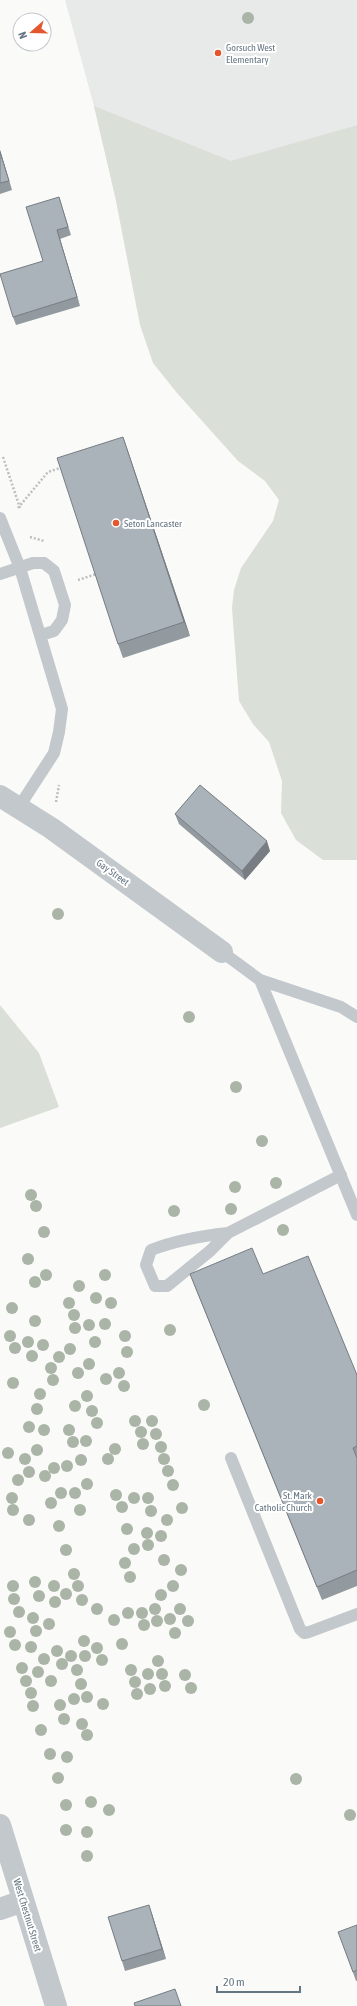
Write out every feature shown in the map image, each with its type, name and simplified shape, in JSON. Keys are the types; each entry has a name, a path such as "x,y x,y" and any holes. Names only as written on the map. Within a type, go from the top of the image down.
{"street":[{"name":"Gay Street","path":"0,796 19,806 107,867 222,952"},
{"name":"West Chestnut Street","path":"0,1825 56,2006"},
{"path":"0,1909 23,1901"}],"lane":[{"path":"0,518 20,568 62,709 54,753 19,806"},
{"path":"0,574 33,563 44,563 54,572 65,605 62,620 54,631 41,635"},
{"path":"222,952 260,980 341,1007 357,1017"},
{"path":"260,980 357,1216"},
{"path":"228,1234 195,1236 171,1242 151,1250 146,1265 155,1286 167,1286 210,1251 228,1234 341,1175"},
{"path":"231,1458 300,1629 304,1632 309,1632 357,1614"}],"path":[{"path":"13,511 20,508 48,472 68,466"}],"shaded area":[{"name":"Gorsuch West Elementary","path":"65,0 357,0 357,125 115,196 94,106"},
{"path":"94,106 231,161 357,125 357,860 323,860 296,840 281,813 282,781 269,742 253,724 239,701 232,608 234,590 241,568 273,521 279,500 265,481 238,461 177,393 153,363 140,325 115,196"},
{"path":"0,1005 39,1053 59,1107 0,1128"}],"building":[{"path":"0,152 9,181 0,183"},
{"path":"59,197 68,227 57,230 77,297 13,317 0,274 43,261 26,207"},
{"name":"Seton Lancaster","path":"123,437 184,622 118,644 57,458"},
{"path":"200,785 267,841 242,871 175,814"},
{"name":"St. Mark Catholic Church","path":"252,1248 263,1274 308,1256 357,1375 357,1446 353,1448 357,1458 357,1570 317,1587 190,1274"},
{"path":"149,1905 162,1949 122,1961 108,1917"},
{"path":"357,1925 357,1970 353,1972 338,1932"},
{"path":"175,1989 181,2006 135,2006 134,2003"}],"place":[{"name":"Gorsuch West Elementary","path":"218,53"},
{"name":"Seton Lancaster","path":"116,523"},
{"name":"St. Mark Catholic Church","path":"320,1501"}]}
